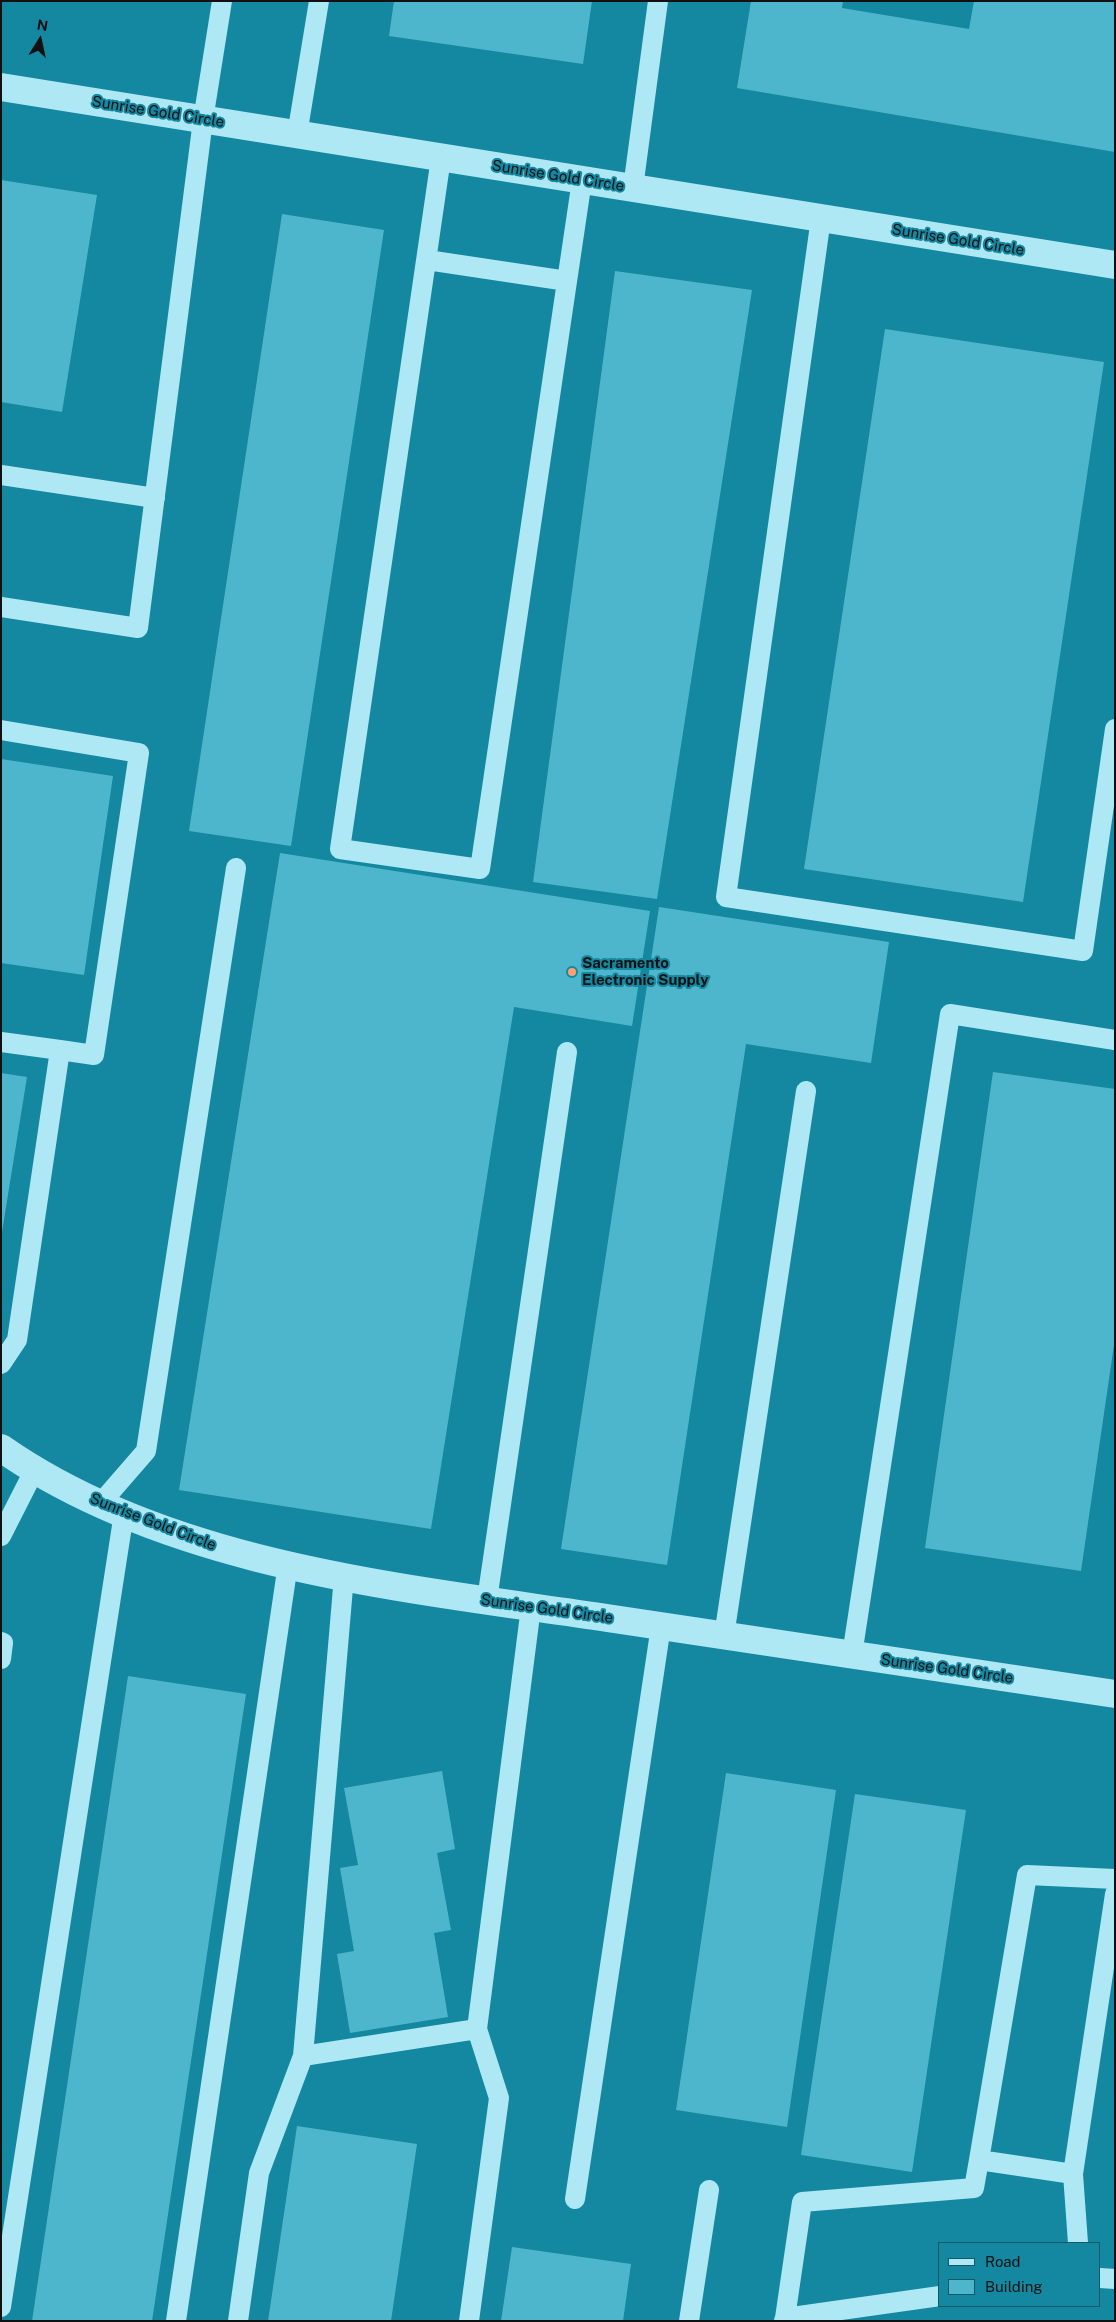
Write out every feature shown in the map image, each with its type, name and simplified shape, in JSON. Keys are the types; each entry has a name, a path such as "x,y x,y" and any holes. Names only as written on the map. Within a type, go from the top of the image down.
{"street":[{"name":"Sunrise Gold Circle","path":"1,87 1115,264"},
{"name":"Sunrise Gold Circle","path":"1,1448 35,1469 112,1509 199,1542 383,1585 1115,1694"}],"lane":[{"path":"1,607 138,628 203,120 222,1"},
{"path":"297,135 319,1"},
{"path":"633,188 658,1"},
{"path":"441,158 340,849 480,869 582,180"},
{"path":"821,218 726,897 1083,952 1115,729"},
{"path":"427,260 567,281"},
{"path":"1,476 155,498"},
{"path":"1,730 139,753 94,1055 1,1042"},
{"path":"1,2307 112,1509 146,1450 236,868"},
{"path":"852,1655 950,1014 1115,1040"},
{"path":"1,1364 17,1340 60,1050"},
{"path":"487,1600 567,1052"},
{"path":"724,1636 806,1091"},
{"path":"1,1536 35,1469"},
{"path":"176,2321 288,1564"},
{"path":"238,2321 259,2174 303,2056 344,1576"},
{"path":"469,2321 500,2098 476,2029 531,1607"},
{"path":"575,2199 661,1626"},
{"path":"1,1642 4,1643 1,1659"},
{"path":"938,2296 785,2319 802,2202 974,2188 1027,1875 1115,1879"},
{"path":"1078,2242 1073,2174 1115,1894"},
{"path":"303,2056 476,2029"},
{"path":"978,2160 1073,2174"},
{"path":"689,2321 709,2190"},
{"path":"1101,2278 1115,2279"}],"building":[{"path":"394,1 592,1 583,64 389,36"},
{"path":"751,1 843,1 842,8 969,29 974,1 1115,1 1115,152 737,88"},
{"path":"1,180 97,195 62,412 1,402"},
{"path":"282,214 384,230 291,846 189,831"},
{"path":"615,271 752,290 657,899 533,882"},
{"path":"885,329 1104,362 1023,902 804,869"},
{"path":"1,759 113,776 84,975 1,963"},
{"path":"280,853 650,911 632,1026 514,1007 431,1529 179,1490"},
{"path":"659,907 889,942 871,1063 746,1044 667,1565 561,1549"},
{"path":"993,1072 1115,1089 1115,1338 1081,1571 925,1548"},
{"path":"1,1073 27,1077 2,1232 1,1232"},
{"path":"128,1676 246,1694 152,2321 32,2321"},
{"path":"442,1771 455,1849 437,1853 451,1930 434,1933 448,2017 350,2033 337,1954 354,1951 340,1868 358,1865 344,1788"},
{"path":"726,1773 836,1790 787,2127 676,2110"},
{"path":"855,1794 966,1810 912,2172 801,2155"},
{"path":"297,2126 417,2144 391,2321 268,2321"},
{"path":"512,2247 631,2264 623,2321 501,2321"}],"place":[{"name":"Sacramento Electronic Supply","path":"572,972"}]}
